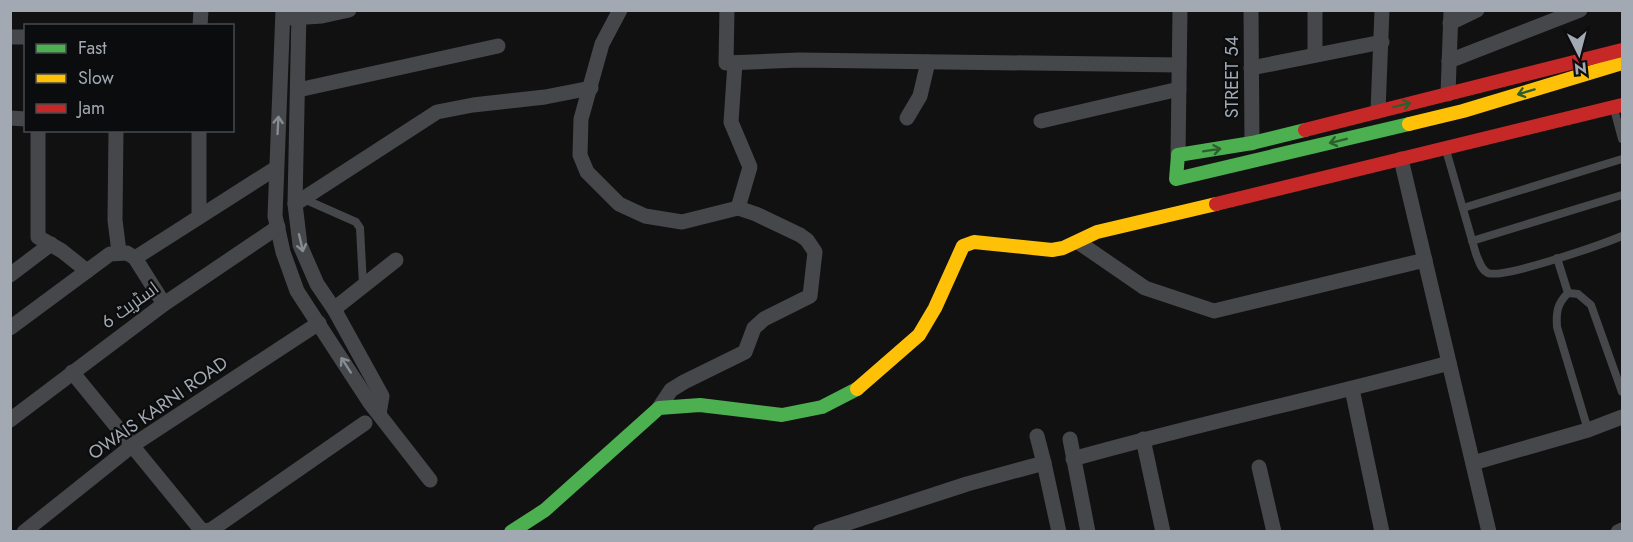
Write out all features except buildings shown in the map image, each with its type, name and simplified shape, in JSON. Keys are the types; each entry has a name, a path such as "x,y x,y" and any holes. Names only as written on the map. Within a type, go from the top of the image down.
{"street":[{"path":"349,10 322,16 283,15 275,216 283,252 297,291 379,414 430,480"},
{"path":"511,531 545,510 659,408 670,390 745,352 754,327 764,319 810,296 815,252 807,240 756,214 738,208 691,220 672,222 645,216 614,200 587,172 580,155 581,119 602,44 620,10"},
{"path":"727,10 731,122 750,167 738,208"},
{"path":"1180,10 1176,179 1463,111 1623,63"},
{"name":"STREET 54","path":"1251,10 1252,143"},
{"path":"1315,10 1315,55"},
{"path":"1378,111 1382,10"},
{"path":"1448,94 1451,17 1477,10"},
{"path":"1449,61 1580,10"},
{"path":"299,14 300,245 317,284 334,309 382,396 379,414"},
{"path":"1251,68 1382,42"},
{"path":"298,90 498,46"},
{"path":"1178,155 1252,143 1623,50"},
{"path":"730,63 799,60 1179,65"},
{"path":"907,118 920,96 928,62"},
{"path":"299,201 437,112 473,105 545,97 591,88"},
{"path":"1041,121 1179,89"},
{"path":"659,408 700,405 782,415 822,407 842,399 856,390 919,335 935,308 963,246 974,242 1052,250 1078,242 1097,232 1445,148 1488,140 1618,106"},
{"path":"10,275 44,241 38,132"},
{"path":"116,132 115,220 119,252"},
{"path":"199,132 199,217"},
{"path":"1401,159 1489,531"},
{"path":"135,258 276,168"},
{"name":"اسٹریٹ 6","path":"10,420 164,304 278,227"},
{"path":"44,241 87,271"},
{"path":"1078,242 1145,288 1214,311 1425,260"},
{"path":"10,328 110,254 119,252 127,253 135,258 164,304"},
{"path":"334,309 396,260"},
{"name":"OWAIS KARNI ROAD","path":"24,531 133,445 319,322"},
{"path":"1073,459 1143,439 1352,389 1449,363"},
{"path":"72,372 202,531 211,530 365,423"},
{"path":"1352,389 1382,531"},
{"path":"1473,464 1588,430 1623,417"},
{"path":"1036,436 1059,531"},
{"path":"1070,439 1088,531"},
{"path":"1143,439 1163,531"},
{"path":"820,531 1044,462"},
{"path":"1259,467 1274,531"},
{"path":"1618,531 1623,530"}],"lane":[{"path":"1618,106 1623,140"},
{"path":"1445,148 1480,266 1486,272 1494,274 1557,258 1623,236"},
{"path":"1463,208 1623,159"},
{"path":"1472,241 1623,195"},
{"path":"299,201 356,222 360,228 363,285"},
{"path":"1557,258 1568,293"},
{"path":"1568,293 1578,294 1591,305 1623,392"},
{"path":"1568,293 1560,301 1556,312 1557,327 1588,430"}],"traffic: fast":[{"path":"1305,130 1252,143 1178,155 1176,179 1409,124"},
{"path":"511,532 545,510 659,408 700,405 782,415 822,407 857,389"}],"traffic: slow":[{"path":"1409,124 1463,111 1622,63"},
{"path":"857,389 919,335 935,308 963,246 974,242 1052,250 1063,248 1097,232 1216,204"}],"traffic: jam":[{"path":"1305,130 1622,50"},
{"path":"1216,204 1622,105"}]}
